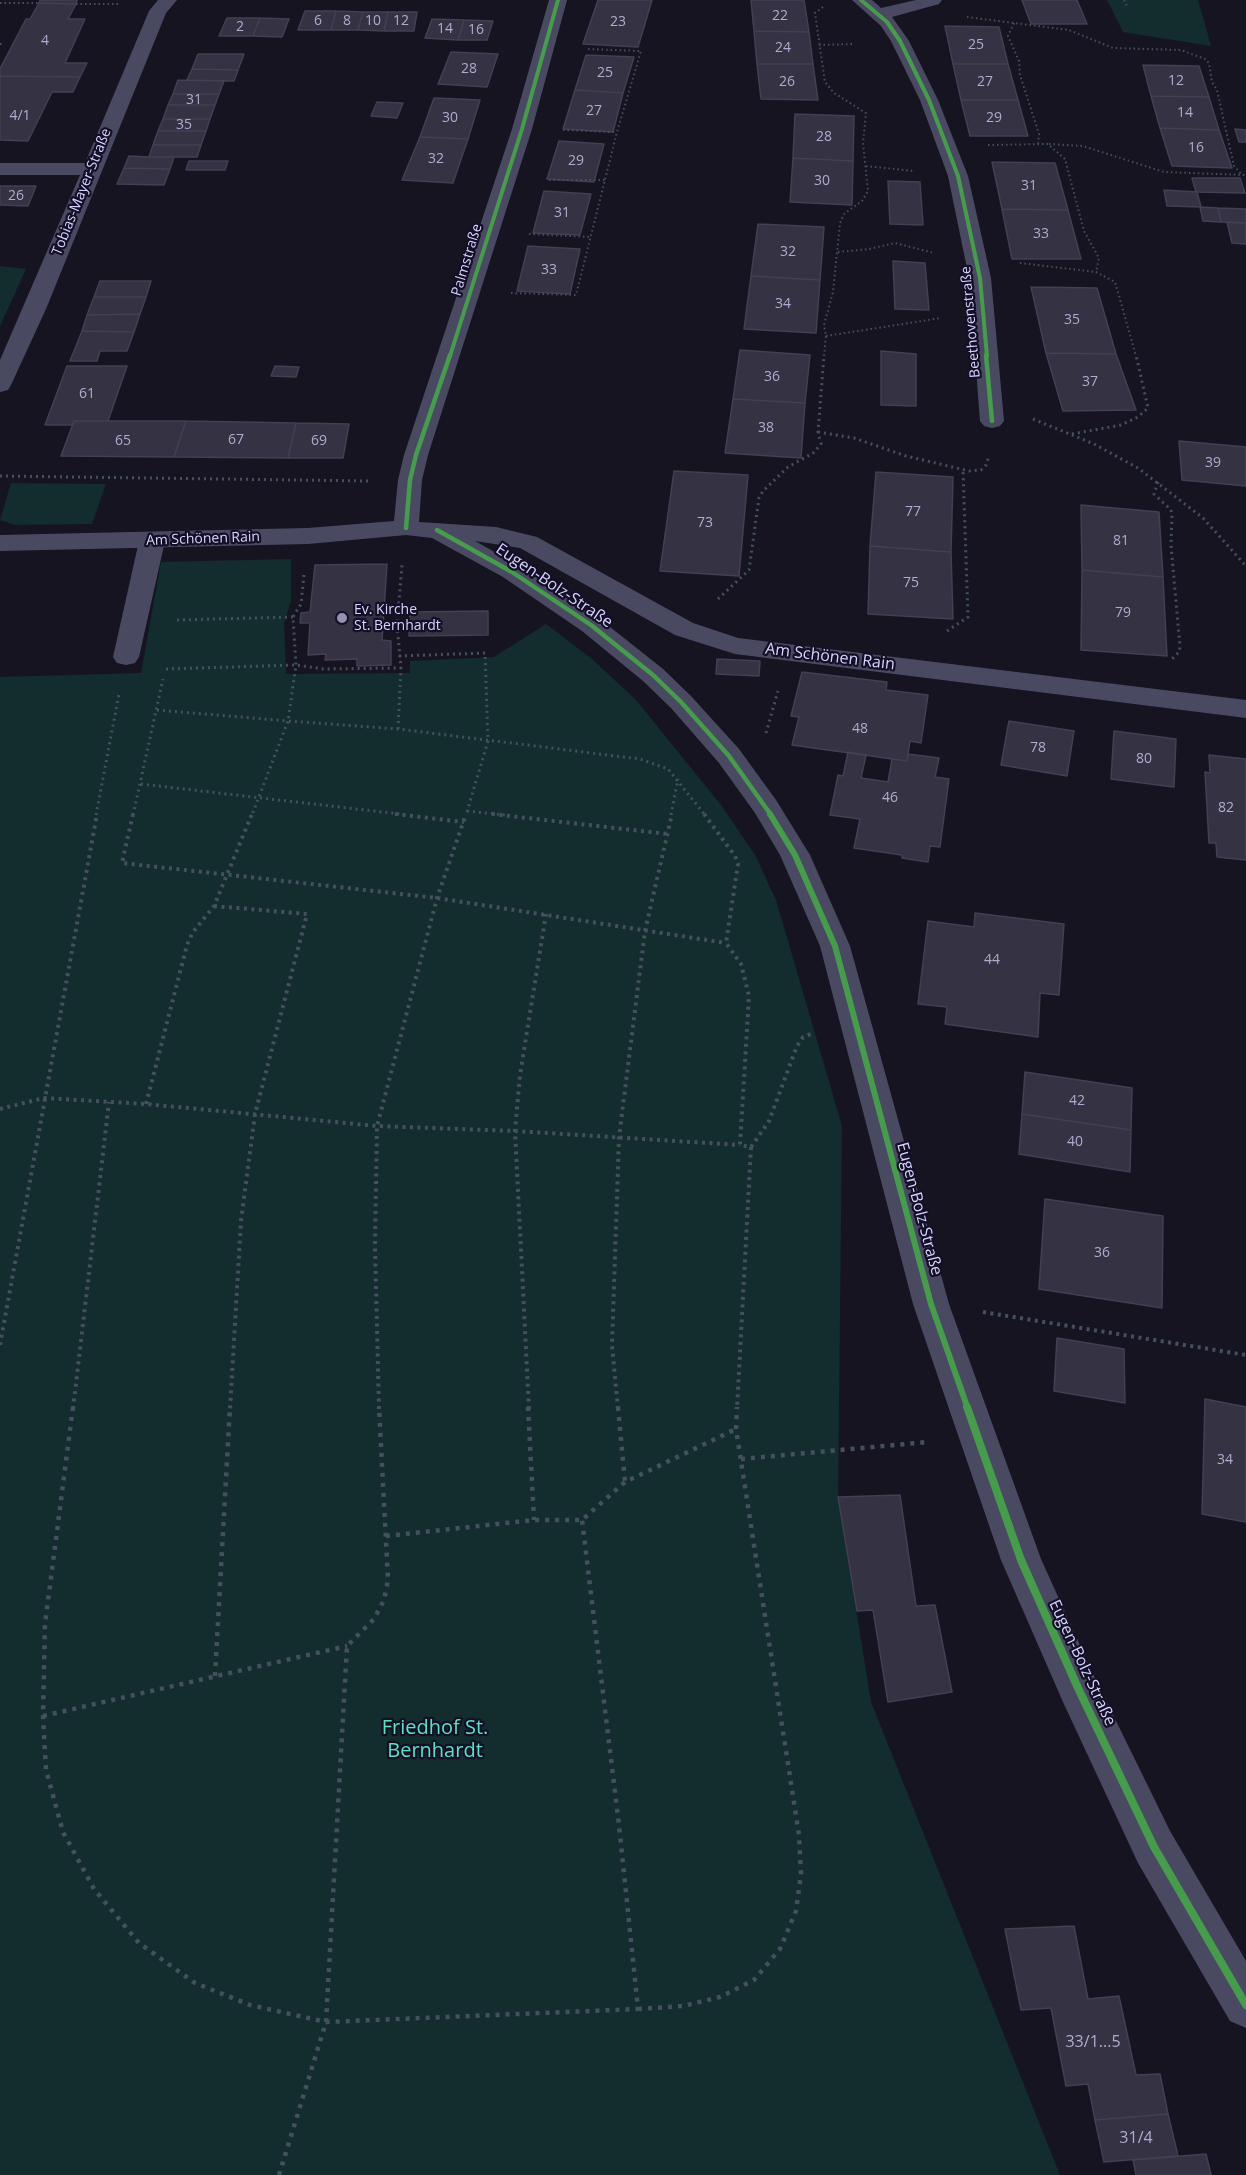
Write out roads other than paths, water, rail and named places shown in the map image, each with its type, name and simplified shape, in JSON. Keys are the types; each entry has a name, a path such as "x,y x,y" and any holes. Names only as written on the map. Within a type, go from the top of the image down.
{"street":[{"name":"Tobias-Mayer-Straße","path":"0,385 35,309 158,11 168,0"},
{"path":"538,0 558,0"},
{"name":"Palmstraße","path":"422,529 410,480 416,455 522,129 558,0"},
{"name":"Beethovenstraße","path":"861,0 879,14 900,42 933,108 958,176 977,258 992,416"},
{"path":"879,14 906,9 933,0"},
{"path":"0,169 91,169"},
{"name":"Am Schönen Rain","path":"0,543 308,536 422,529 496,535 528,542 684,629 725,644 1246,709"},
{"name":"Eugen-Bolz-Straße","path":"422,529 512,572 606,637 667,689 729,756 766,807 804,873 835,946 932,1304 1021,1560 1077,1688 1154,1847 1246,2005"},
{"path":"126,657 152,541"}],"place":[{"name":"Ev. Kirche St. Bernhardt","path":"342,618"}],"park label":[{"name":"Friedhof St. Bernhardt","path":"435,1740"}]}
